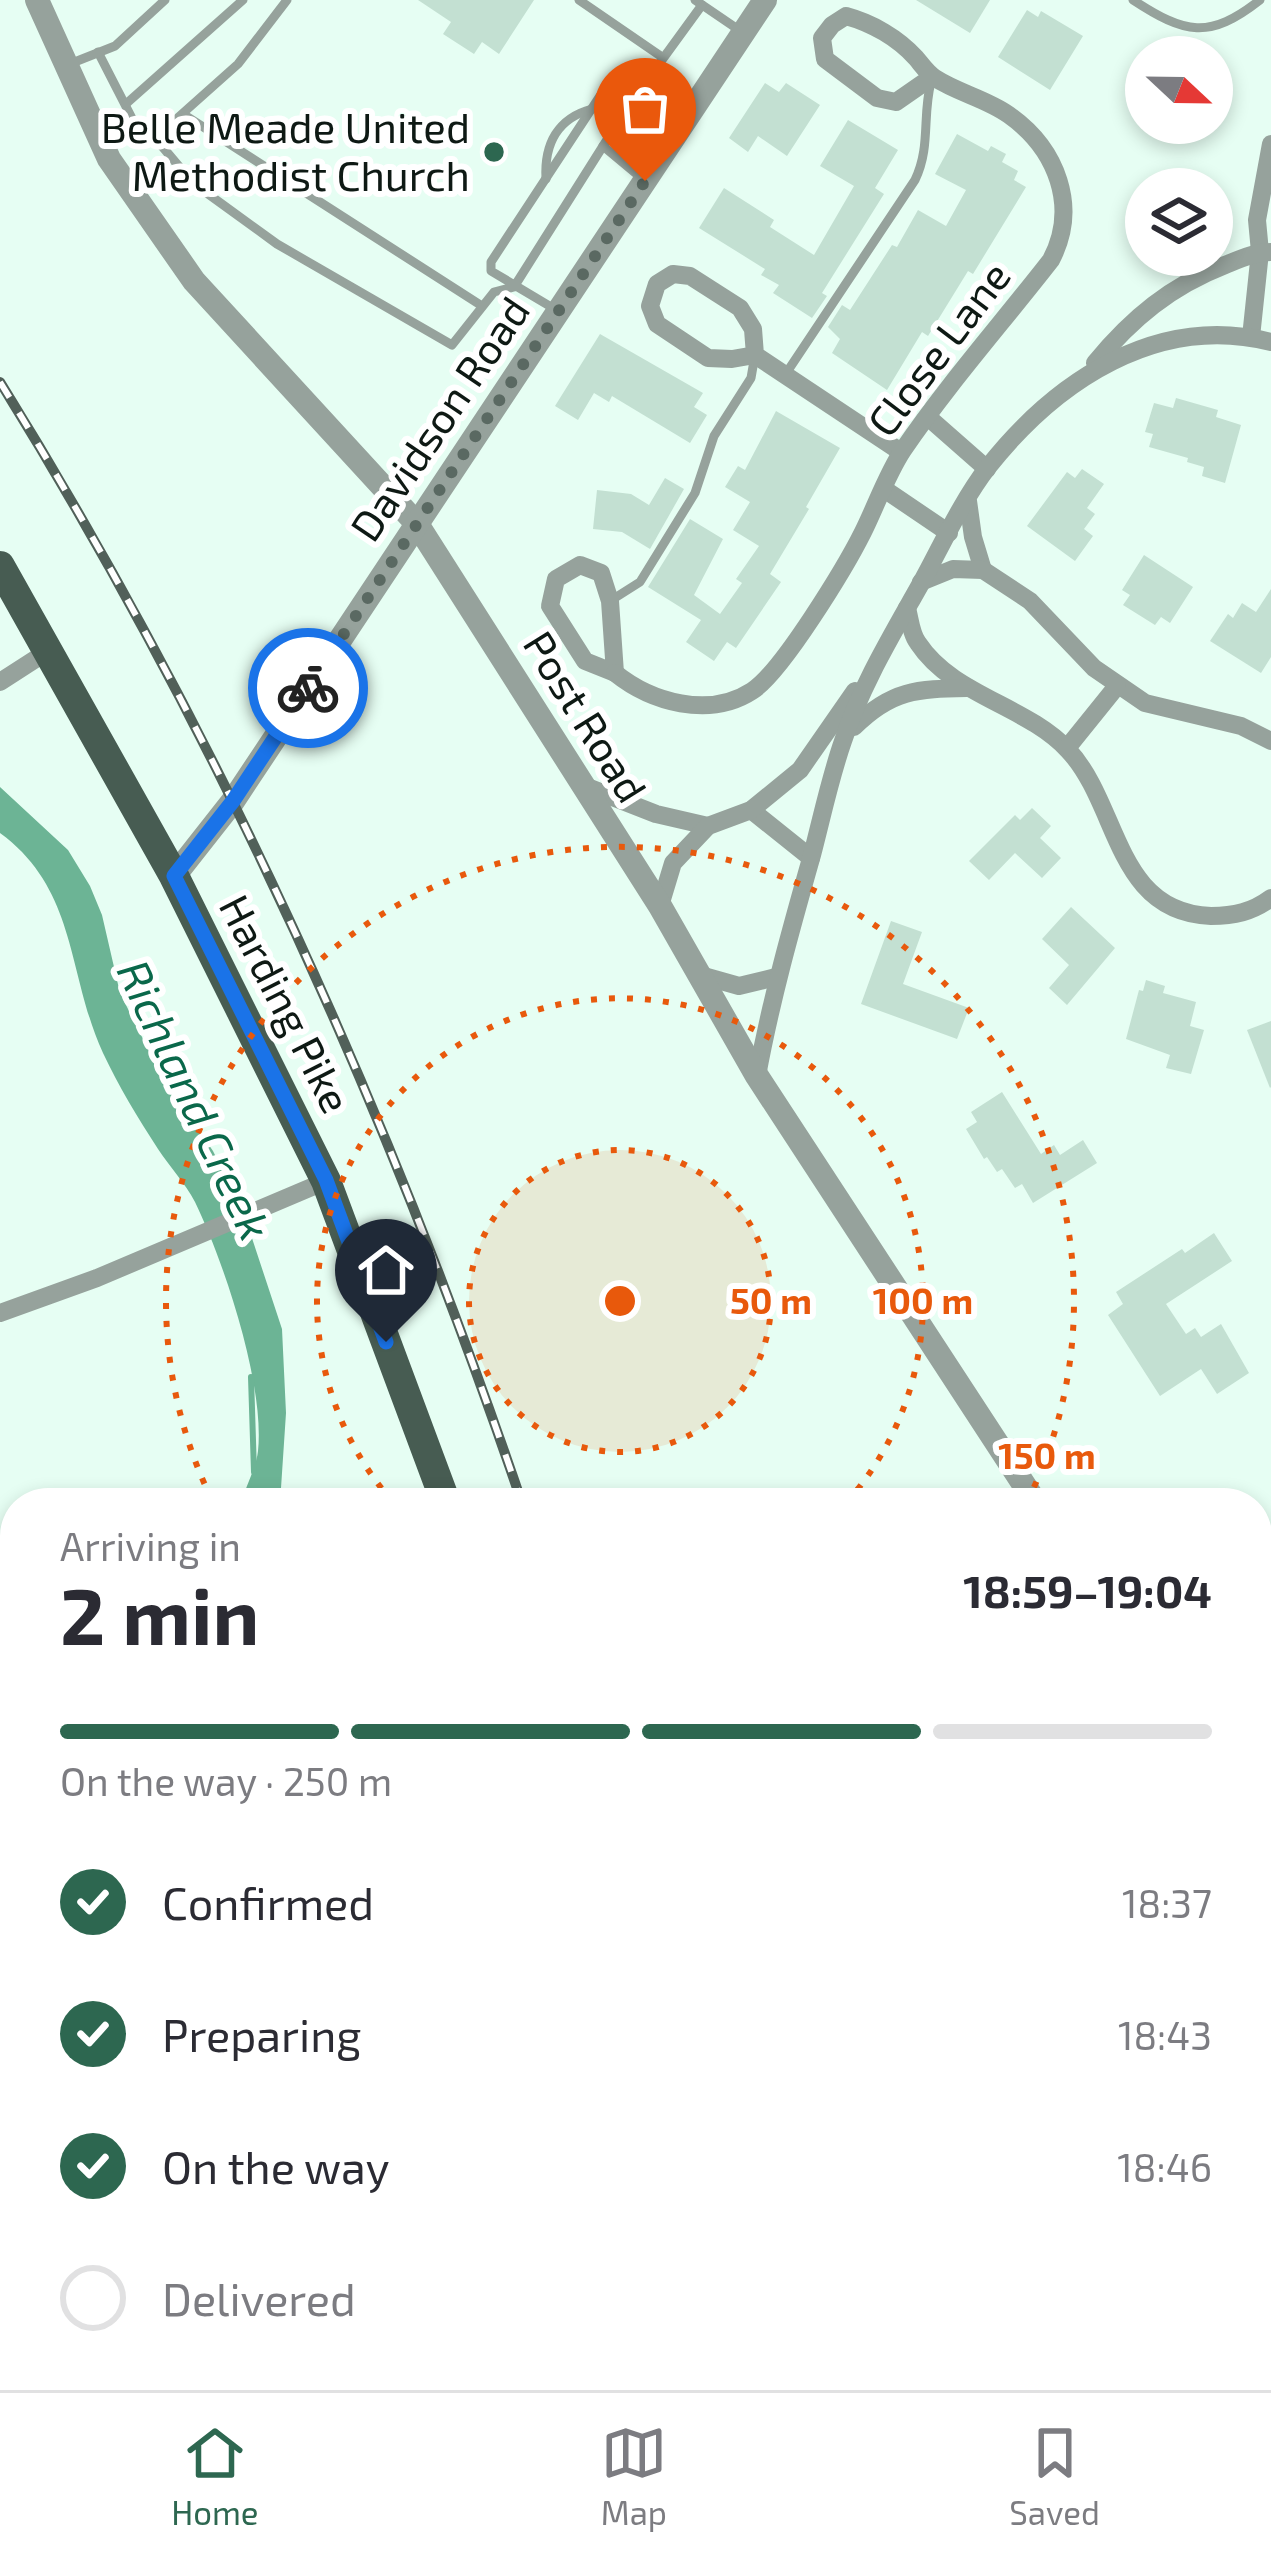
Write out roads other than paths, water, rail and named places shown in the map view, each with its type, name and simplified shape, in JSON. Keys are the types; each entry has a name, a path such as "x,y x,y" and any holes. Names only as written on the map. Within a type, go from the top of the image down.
{"main road":[{"name":"Harding Pike","path":"0,566 174,876 326,1180 440,1488"}],"street":[{"name":"Post Road","path":"38,0 106,151 194,280 417,524 660,906 757,1076 1026,1488"},
{"name":"Davidson Road","path":"174,876 233,801 766,0"},
{"name":"Close Lane","path":"610,601 601,574 580,565 556,579 550,606 586,661 615,673 637,691 682,703 726,700 753,691 781,660 860,539 902,452 1051,260 1064,223 1059,178 1034,137 1007,113 932,77 914,54 870,22 846,16 822,38 825,59 877,98 896,103 932,77"},
{"path":"1251,337 1266,252 1257,220 1271,144"},
{"path":"757,1076 776,976 844,738 880,657 987,469 1148,307 1202,274 1266,252"},
{"path":"755,355 753,329 740,308 690,275 674,274 657,284 650,306 657,325 708,358 755,355 902,452"},
{"path":"1084,376 1126,352 1150,345 1196,338 1251,337 1271,342"},
{"path":"928,418 987,469"},
{"path":"884,489 949,533"},
{"path":"968,501 983,570"},
{"path":"921,582 952,568 983,570 1030,601 1094,668 1145,703 1240,726 1271,741"},
{"path":"610,601 615,673"},
{"path":"907,608 915,640 935,662 1067,748 1084,771 1130,867 1154,897 1189,913 1225,916 1241,914 1271,898"},
{"path":"0,682 48,652"},
{"path":"660,906 673,863 708,826 751,811 800,770 880,657"},
{"path":"1067,748 1118,686"},
{"path":"844,738 878,704 919,689 969,688"},
{"path":"580,784 656,814 708,826"},
{"path":"751,811 811,858"},
{"path":"700,975 739,986 776,976"},
{"path":"0,1312 97,1277 326,1180"}],"lane":[{"path":"67,65 115,46 165,0"},
{"path":"127,104 243,0"},
{"path":"155,138 238,64 286,0"},
{"path":"578,0 662,57"},
{"path":"1133,0 1174,26 1210,29 1236,20 1260,0"},
{"path":"98,52 138,130 155,138 193,184 277,244 452,345 494,292 514,286 699,3 743,34"},
{"path":"785,375 921,168 932,77"},
{"path":"559,311 491,271 491,262 603,94 627,108"},
{"path":"546,179 546,148 565,121 592,109"},
{"path":"183,114 482,306"},
{"path":"106,151 138,130"},
{"path":"603,146 645,181"},
{"path":"610,601 640,582 695,493 714,436 751,378 755,355"}],"waterway":[{"name":"Richland Creek","path":"251,1377 254,1472"}],"railway":[{"path":"0,382 155,650 293,928 415,1212 517,1488"}],"place":[{"name":"Belle Meade United Methodist Church","path":"494,152"}]}
